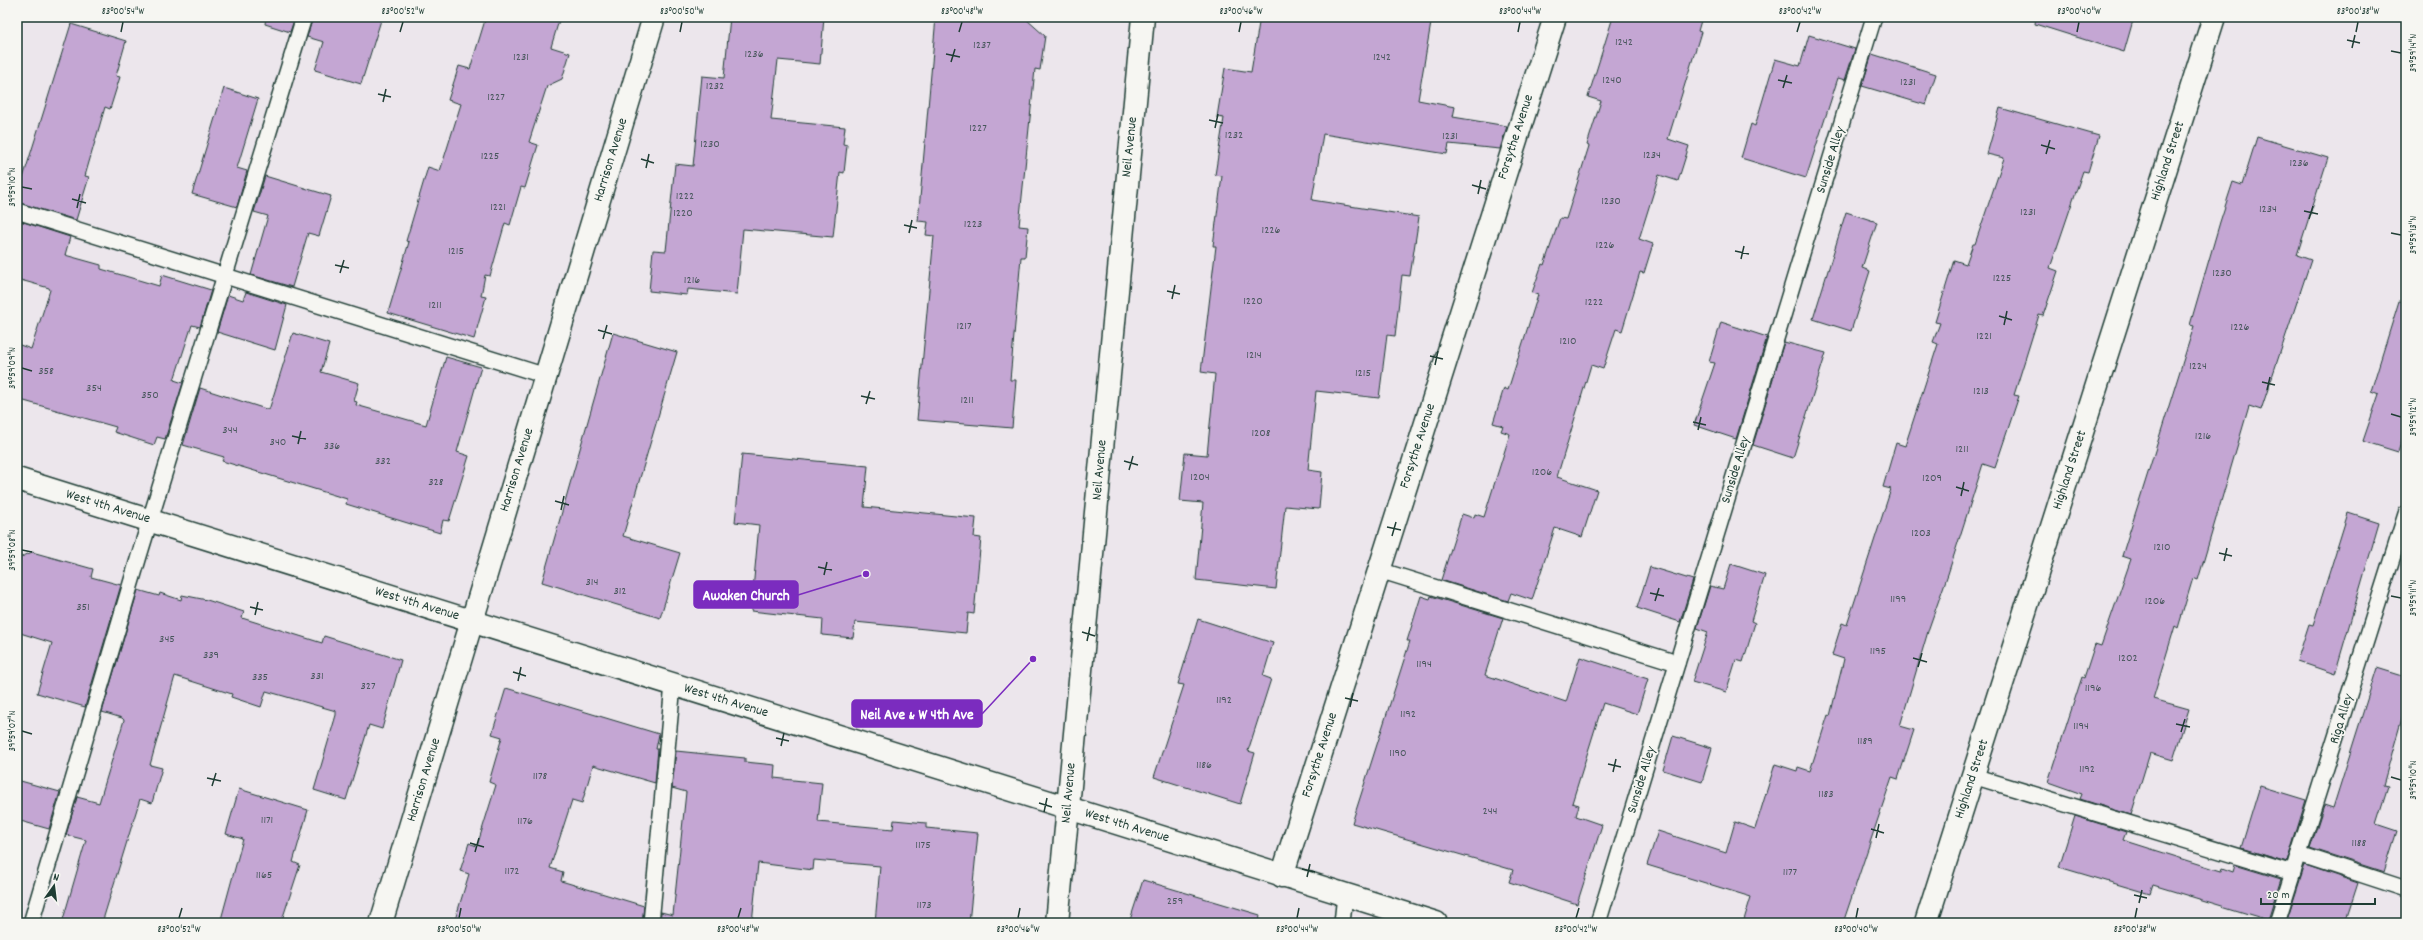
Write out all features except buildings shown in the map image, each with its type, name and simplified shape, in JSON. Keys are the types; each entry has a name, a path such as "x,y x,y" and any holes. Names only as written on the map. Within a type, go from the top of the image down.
{"street":[{"name":"Harrison Avenue","path":"381,923 654,17"},
{"name":"Neil Avenue","path":"1057,923 1143,17"},
{"name":"Forsythe Avenue","path":"1282,876 1555,17"},
{"name":"Highland Street","path":"1926,923 2214,17"},
{"name":"West 4th Avenue","path":"17,479 1436,923"}],"lane":[{"path":"31,923 150,520 304,17"},
{"name":"Sunside Alley","path":"1598,923 1874,17"},
{"path":"17,211 546,376"},
{"name":"Riga Alley","path":"2277,923 2406,514"},
{"path":"1379,570 1678,663"},
{"path":"652,923 673,684"},
{"path":"1973,776 2293,873"},
{"path":"2299,854 2406,889"},
{"path":"1342,923 1344,895"}],"place":[{"name":"Awaken Church","path":"866,574"},
{"name":"Neil Ave & W 4th Ave","path":"1033,659"}]}
